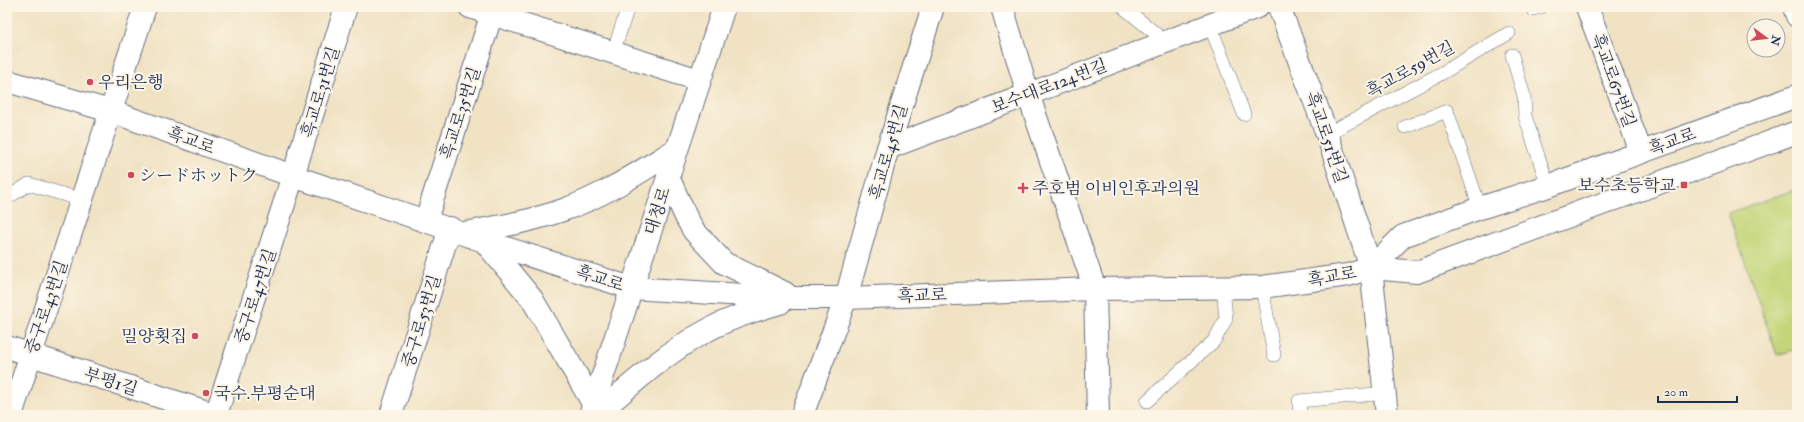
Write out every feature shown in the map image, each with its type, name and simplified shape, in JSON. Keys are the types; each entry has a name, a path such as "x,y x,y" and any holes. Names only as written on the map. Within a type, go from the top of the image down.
{"street":[{"name":"중구로43번길","path":"11,415 145,7"},
{"name":"흑교로31번길","path":"293,176 346,7"},
{"path":"470,7 493,10 613,53 699,80"},
{"name":"대청로","path":"593,412 631,288 724,7"},
{"name":"흑교로45번길","path":"802,415 846,298 888,148 933,7"},
{"path":"1002,7 1028,94 1095,289 1098,415"},
{"name":"보수대로124번길","path":"888,148 1257,7"},
{"name":"흑교로51번길","path":"1279,7 1327,134 1371,268 1386,393 1387,415"},
{"name":"흑교로67번길","path":"1587,7 1641,152"},
{"path":"1794,7 1797,16"},
{"name":"흑교로35번길","path":"426,220 493,10"},
{"name":"흑교로","path":"7,81 110,111 293,176 631,288 795,298 846,298 1095,289 1262,287 1348,275 1371,268 1403,236 1480,208 1548,186 1797,96"},
{"path":"1371,268 1417,272 1797,132"},
{"path":"466,234 509,225 564,210 616,186 677,149"},
{"name":"중구로47번길","path":"216,415 293,176"},
{"path":"668,177 694,231 724,263 795,298"},
{"path":"466,234 532,299 593,412 664,357 706,331 748,312 795,298"},
{"name":"중구로53번길","path":"391,415 466,234"},
{"name":"부평1길","path":"7,347 216,415"}],"lane":[{"path":"613,53 628,7"},
{"path":"1123,7 1166,42"},
{"path":"1532,7 1533,9 1541,7"},
{"path":"1210,25 1244,114"},
{"name":"흑교로59번길","path":"1327,134 1444,72 1509,33"},
{"path":"1512,55 1524,96 1525,116 1548,186"},
{"path":"1405,127 1448,111 1480,208"},
{"path":"7,198 29,184 82,200"},
{"path":"1147,400 1214,341 1226,319 1223,287"},
{"path":"1262,287 1274,355"},
{"path":"1300,415 1300,401 1386,393"}],"green space":[{"path":"1797,189 1797,349 1777,355 1728,213"}],"place":[{"name":"우리은행","path":"90,82"},
{"name":"シードホットク","path":"131,175"},
{"name":"보수초등학교","path":"1684,185"},
{"name":"주호범 이비인후과의원","path":"1023,188"},
{"name":"밀양횟집","path":"195,336"},
{"name":"국수.부평순대","path":"206,393"}]}
